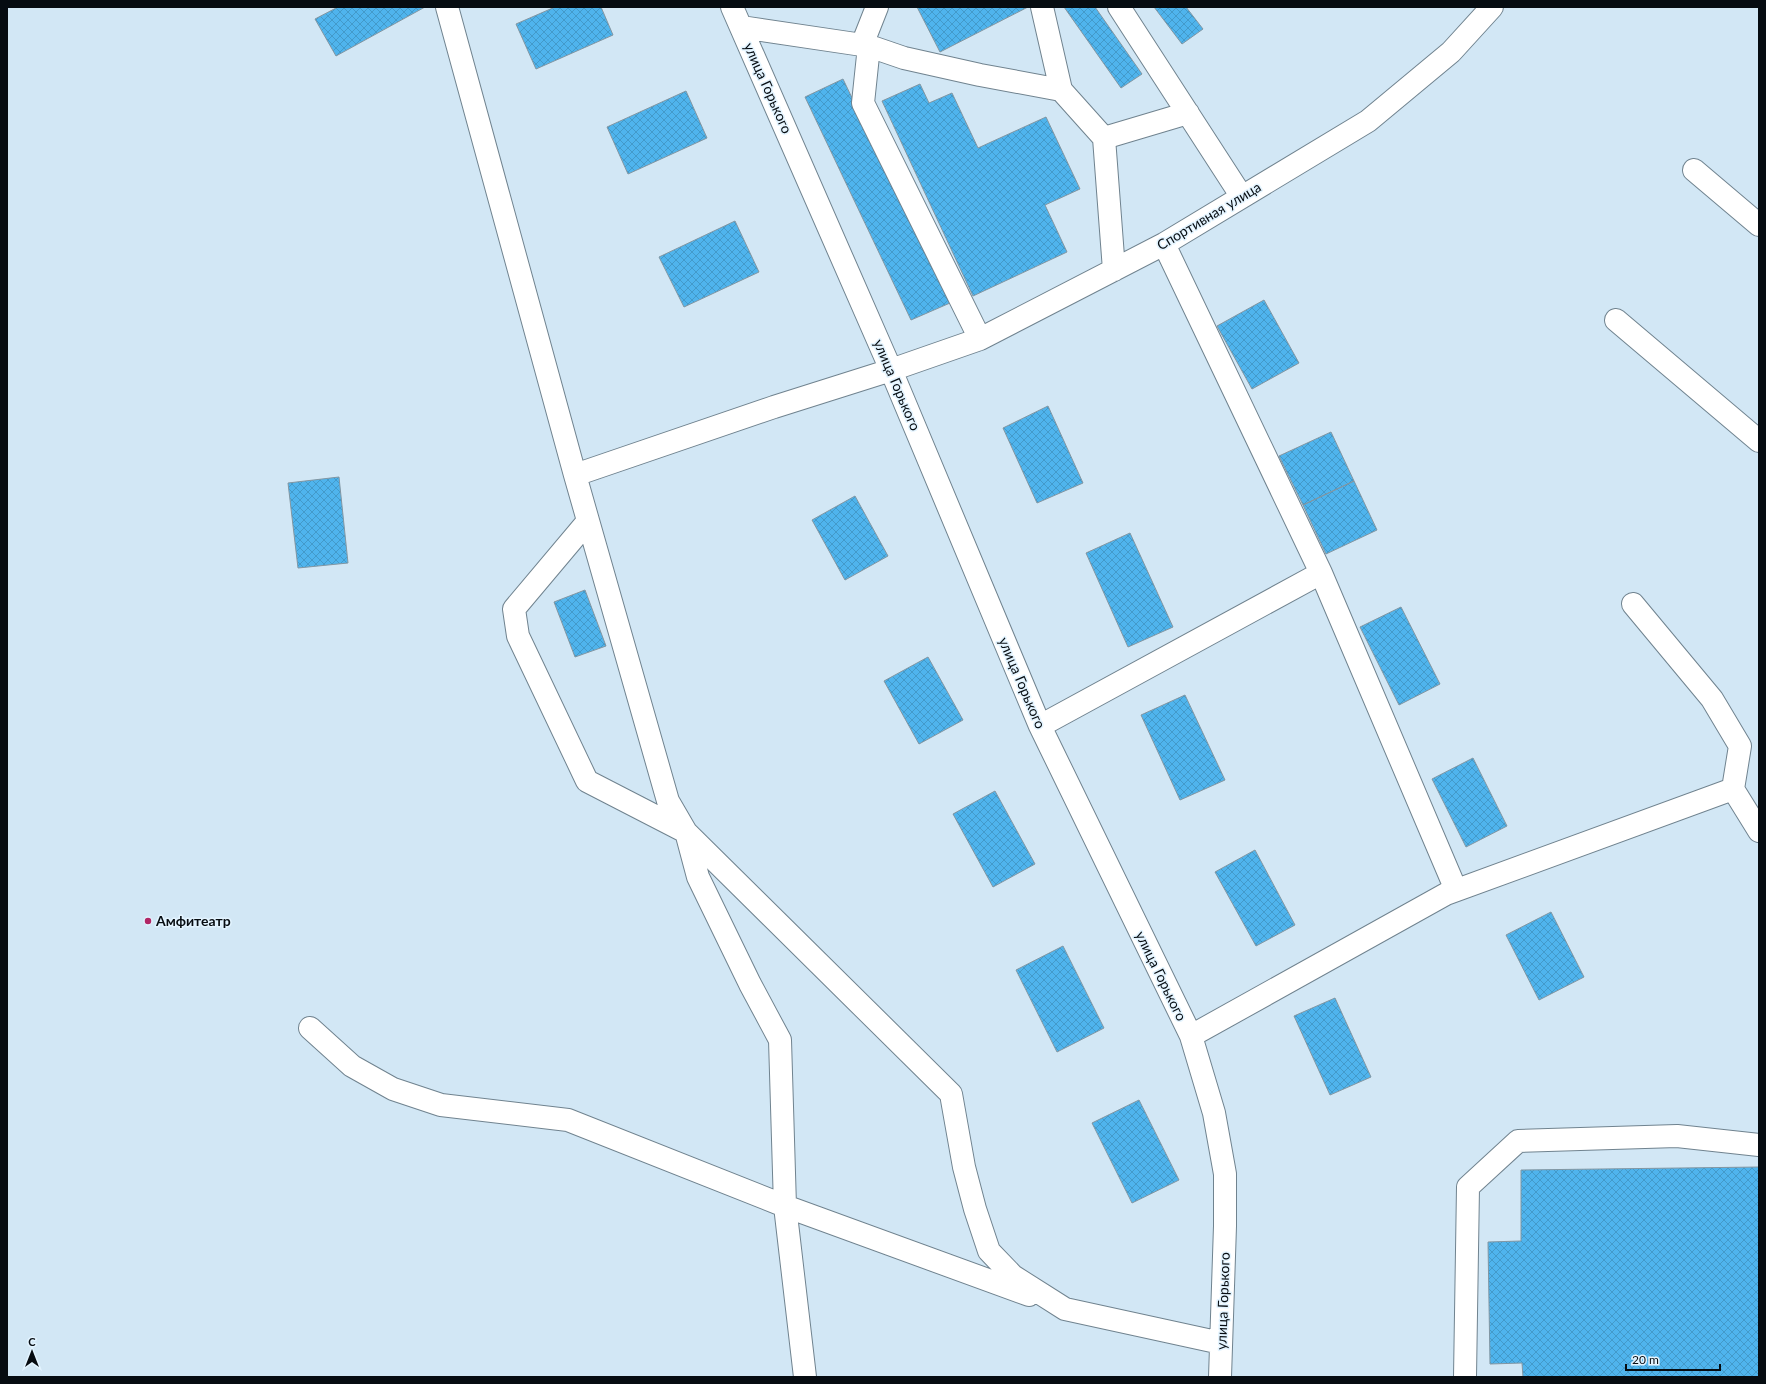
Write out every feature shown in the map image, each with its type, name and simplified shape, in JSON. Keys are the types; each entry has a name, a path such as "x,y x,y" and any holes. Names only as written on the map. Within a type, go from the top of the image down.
{"street":[{"path":"447,7 575,475 668,801 686,832 951,1094 964,1167 975,1209 989,1251 1013,1276 1065,1309"},
{"name":"улица Горького","path":"732,7 891,370 1040,726 1191,1036 1214,1113 1224,1174 1225,1226 1220,1377"},
{"path":"877,7 866,46 863,104 980,339"},
{"path":"1042,7 1061,90 1104,138 1114,270"},
{"path":"1119,7 1242,197"},
{"name":"Спортивная улица","path":"575,475 980,339 1164,244 1368,121 1451,52 1492,7"},
{"path":"741,27 866,46 904,58 1061,90"},
{"path":"1104,138 1188,113"},
{"path":"1694,170 1759,225"},
{"path":"1164,244 1321,572 1456,890"},
{"path":"1616,320 1759,441"},
{"path":"588,521 514,609 518,636 587,781 615,794 686,832 698,877 750,984 780,1040 785,1206 805,1377"},
{"path":"1040,726 1321,572"},
{"path":"1633,604 1712,698 1740,746 1733,789 1759,831"},
{"path":"1191,1036 1446,894 1733,789"},
{"path":"310,1028 352,1066 393,1089 441,1105 568,1120 785,1206 1065,1309 1221,1343"},
{"path":"1465,1377 1468,1187 1518,1141 1677,1136 1759,1145"}],"building":[{"path":"338,7 425,7 336,56 315,19"},
{"path":"555,7 601,7 613,35 536,69 516,24"},
{"path":"917,7 1028,7 940,52"},
{"path":"1064,7 1095,7 1142,74 1121,88"},
{"path":"1154,7 1186,7 1203,29 1182,44"},
{"path":"843,79 950,303 911,320 805,97"},
{"path":"920,84 929,103 952,93 978,148 1046,117 1080,189 1045,205 1067,252 973,296 882,101"},
{"path":"686,91 707,138 628,174 607,127"},
{"path":"735,221 759,272 684,307 659,257"},
{"path":"1264,300 1299,363 1252,389 1217,326"},
{"path":"1048,406 1083,483 1037,503 1003,428"},
{"path":"1331,432 1354,481 1303,505 1279,456"},
{"path":"339,477 348,563 298,568 288,483"},
{"path":"1354,481 1377,530 1326,554 1303,505"},
{"path":"855,496 888,556 845,580 812,520"},
{"path":"1130,533 1173,627 1128,647 1086,553"},
{"path":"585,590 606,646 575,657 554,602"},
{"path":"1401,607 1440,684 1399,705 1360,627"},
{"path":"928,657 963,720 919,744 884,681"},
{"path":"1185,695 1225,780 1180,800 1141,715"},
{"path":"1473,758 1507,826 1466,847 1432,779"},
{"path":"995,791 1035,864 993,887 953,814"},
{"path":"1255,850 1295,925 1256,946 1215,872"},
{"path":"1551,912 1584,977 1539,1000 1506,935"},
{"path":"1063,946 1104,1028 1057,1052 1016,970"},
{"path":"1335,998 1371,1077 1330,1095 1294,1016"},
{"path":"1139,1100 1179,1180 1132,1203 1092,1123"},
{"path":"1759,1167 1759,1377 1523,1377 1522,1363 1490,1364 1488,1242 1521,1241 1521,1170"}],"place":[{"name":"Амфитеатр","path":"148,921"}]}
